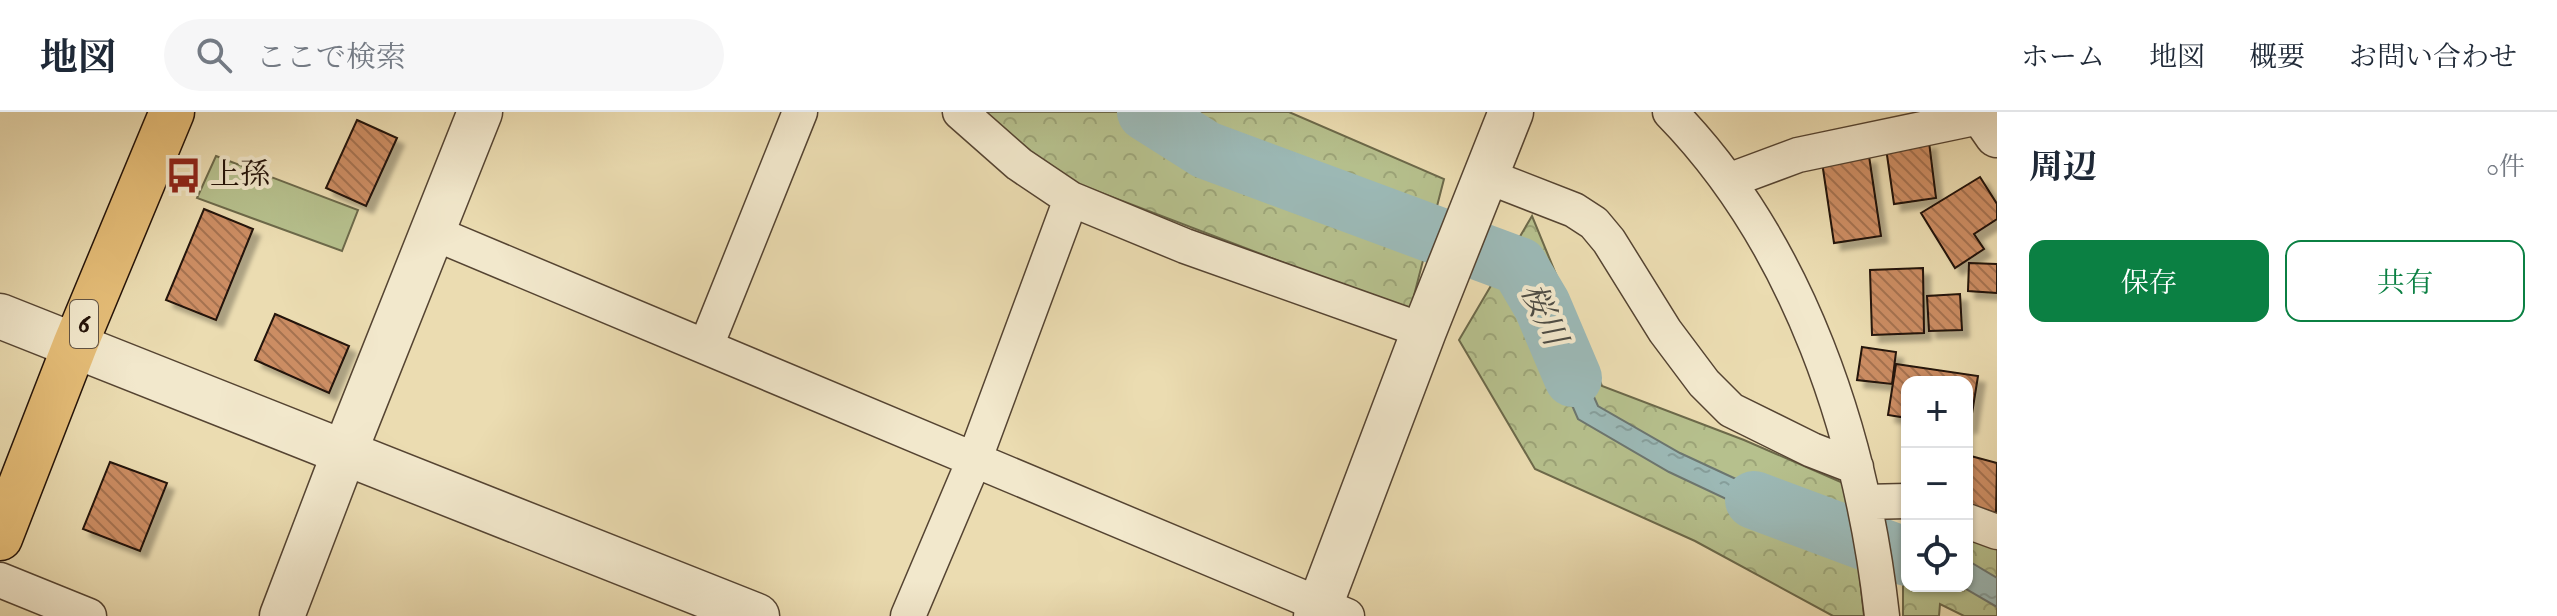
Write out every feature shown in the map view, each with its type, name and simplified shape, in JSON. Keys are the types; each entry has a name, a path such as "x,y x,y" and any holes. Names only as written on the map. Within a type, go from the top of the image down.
{"highway":[{"name":"6","path":"0,538 75,345 172,112"}],"street":[{"path":"282,616 480,112"},
{"path":"706,346 800,112"},
{"path":"960,112 1019,164 1071,199 1185,246 1424,331"},
{"path":"434,233 975,458 1328,613 1424,331 1511,112"},
{"path":"1670,112 1701,144 1728,181 1788,282 1811,334 1856,467 1876,559 1882,616"},
{"path":"1728,181 1798,155 1987,121"},
{"path":"1481,185 1574,210 1594,223 1624,262 1665,331 1696,373 1731,410 1812,450 1856,467"},
{"path":"908,616 975,458 1071,199"},
{"path":"0,316 757,616"},
{"path":"1865,509 1901,502"},
{"path":"1973,523 1997,532"},
{"path":"0,580 89,616"}],"green space":[{"path":"980,112 1289,112 1444,179 1410,311 1044,171"},
{"path":"216,156 358,210 342,251 197,198"},
{"path":"1532,216 1602,386 1744,440 1850,486 1864,616 1833,616 1695,541 1535,469 1459,340"},
{"path":"1973,537 1997,547 1997,616 1964,616 1940,604 1939,616 1903,616 1903,592 1973,592"}],"water":[{"path":"1551,300 1598,406 1680,453 1764,492 1834,517 1825,536 1756,513 1669,472 1578,419 1531,311"},
{"path":"1973,564 1997,578 1997,607 1971,592"}],"building":[{"path":"357,120 397,138 366,206 326,188"},
{"path":"1929,142 1936,198 1894,204 1886,148"},
{"path":"1869,156 1881,236 1834,243 1822,162"},
{"path":"1980,177 1997,204 1997,219 1974,234 1984,249 1955,268 1921,213"},
{"path":"204,209 253,229 216,320 166,300"},
{"path":"1969,263 1997,264 1997,293 1968,291"},
{"path":"1923,268 1924,333 1872,335 1870,270"},
{"path":"1960,294 1962,330 1929,331 1927,296"},
{"path":"275,314 349,346 329,393 255,360"},
{"path":"1862,347 1896,352 1892,384 1857,380"},
{"path":"1896,364 1978,376 1973,407 1973,376 1901,376 1901,417 1888,415"},
{"path":"1973,457 1997,463 1996,513 1973,507"},
{"path":"110,462 167,483 140,551 83,529"}],"waterway":[{"name":"桜川","path":"1146,112 1206,150 1519,266 1542,305 1573,378"},
{"name":"桜川","path":"1754,500 1901,555"}],"place":[{"name":"上孫","path":"184,176"}]}
